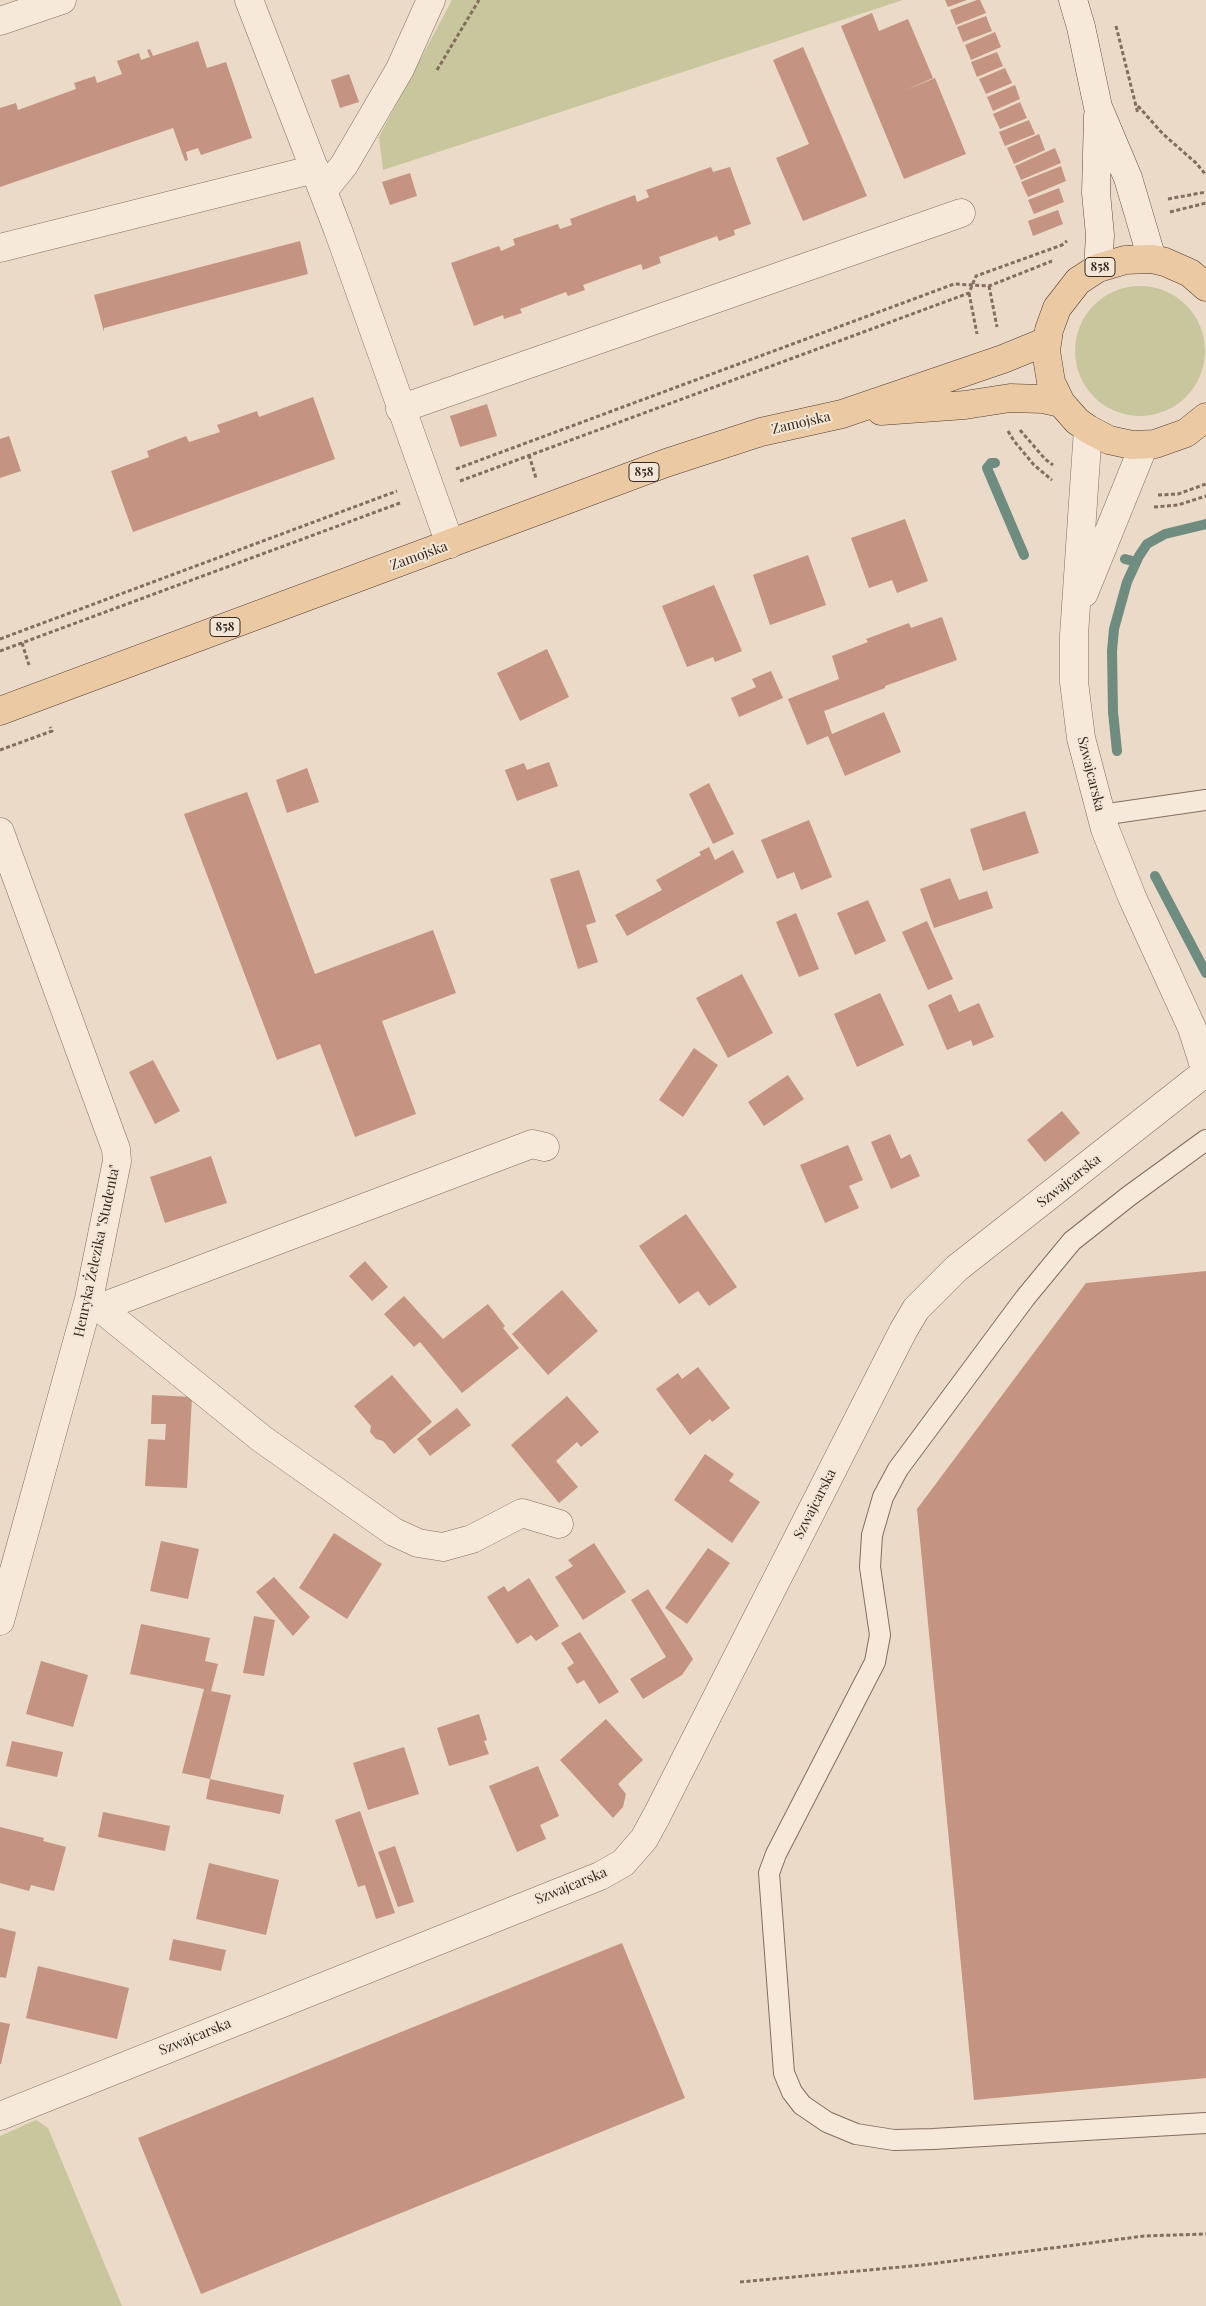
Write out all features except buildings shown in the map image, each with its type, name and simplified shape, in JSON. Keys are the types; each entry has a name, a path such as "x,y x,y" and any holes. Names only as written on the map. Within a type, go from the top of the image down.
{"main road":[{"name":"858","path":"1199,432 1166,442 1144,445 1120,443 1088,429 1077,421 1061,403 1048,372 1047,341 1052,319 1063,298 1078,281 1098,268 1124,260 1152,259 1178,267 1204,282"},
{"name":"Zamojska","path":"0,711 666,463 762,432 842,414 1003,359 1047,341"},
{"name":"Zamojska","path":"842,414 966,405 1010,398 1043,399 1061,403"}],"street":[{"path":"0,21 62,0"},
{"path":"249,0 319,180 450,544"},
{"path":"0,248 319,180 344,165 400,69 431,0"},
{"path":"1073,0 1081,27 1098,107 1128,178 1152,259"},
{"path":"1098,107 1096,193 1099,222 1098,268"},
{"path":"400,409 961,213"},
{"name":"Szwajcarska","path":"0,2116 600,1876 623,1863 644,1838 657,1815 903,1331 916,1309 957,1268 1206,1072 1199,1028 1120,870 1101,815 1081,738 1076,708 1074,661 1082,499 1088,429"},
{"name":"Szwajcarska","path":"1076,611 1144,445"},
{"name":"Henryka Żelezika \"Studenta\"","path":"0,832 116,1149 117,1161 94,1304 0,1621"},
{"path":"94,1304 532,1144 545,1147"},
{"path":"94,1304 262,1439 394,1532 418,1543 443,1547 472,1539 522,1513 559,1524"}],"lane":[{"path":"1101,815 1206,800"},
{"path":"1206,1140 1129,1196 1072,1241 1025,1298 898,1469 883,1497 872,1535 870,1567 880,1636 875,1662 776,1854 769,1873 784,2073 792,2092 802,2105 827,2122 856,2134 894,2140 943,2139 1206,2123"}],"path":[{"path":"1115,20 1137,104 1164,134 1206,174"},
{"path":"1138,207 1159,199 1179,198 1206,192"},
{"path":"0,639 970,293 976,276 1062,245 1086,226 1099,222"},
{"path":"0,651 954,284 989,286"},
{"path":"1007,428 1014,441 1034,465 1060,487 1063,495 1082,499"},
{"path":"1118,507 1150,508 1178,505 1206,496"},
{"path":"0,750 52,731 48,723"},
{"path":"740,2282 922,2265 1144,2236 1206,2234"}],"shaded area":[{"path":"452,0 903,0 383,170 379,137"},
{"path":"1140,286 1153,287 1165,291 1186,305 1200,326 1204,338 1204,364 1200,376 1186,397 1165,411 1153,415 1140,416 1127,415 1115,411 1094,397 1080,376 1076,364 1075,351 1076,338 1080,326 1094,305 1115,291 1127,287"},
{"path":"36,2120 48,2128 122,2306 0,2306 0,2136"}],"waterway":[{"path":"995,463 991,463 987,468 1024,555"},
{"path":"1117,751 1113,712 1112,651 1114,629 1127,582 1147,544 1165,534 1206,524"},
{"path":"1125,559 1136,562"},
{"path":"1155,876 1206,973"}]}
